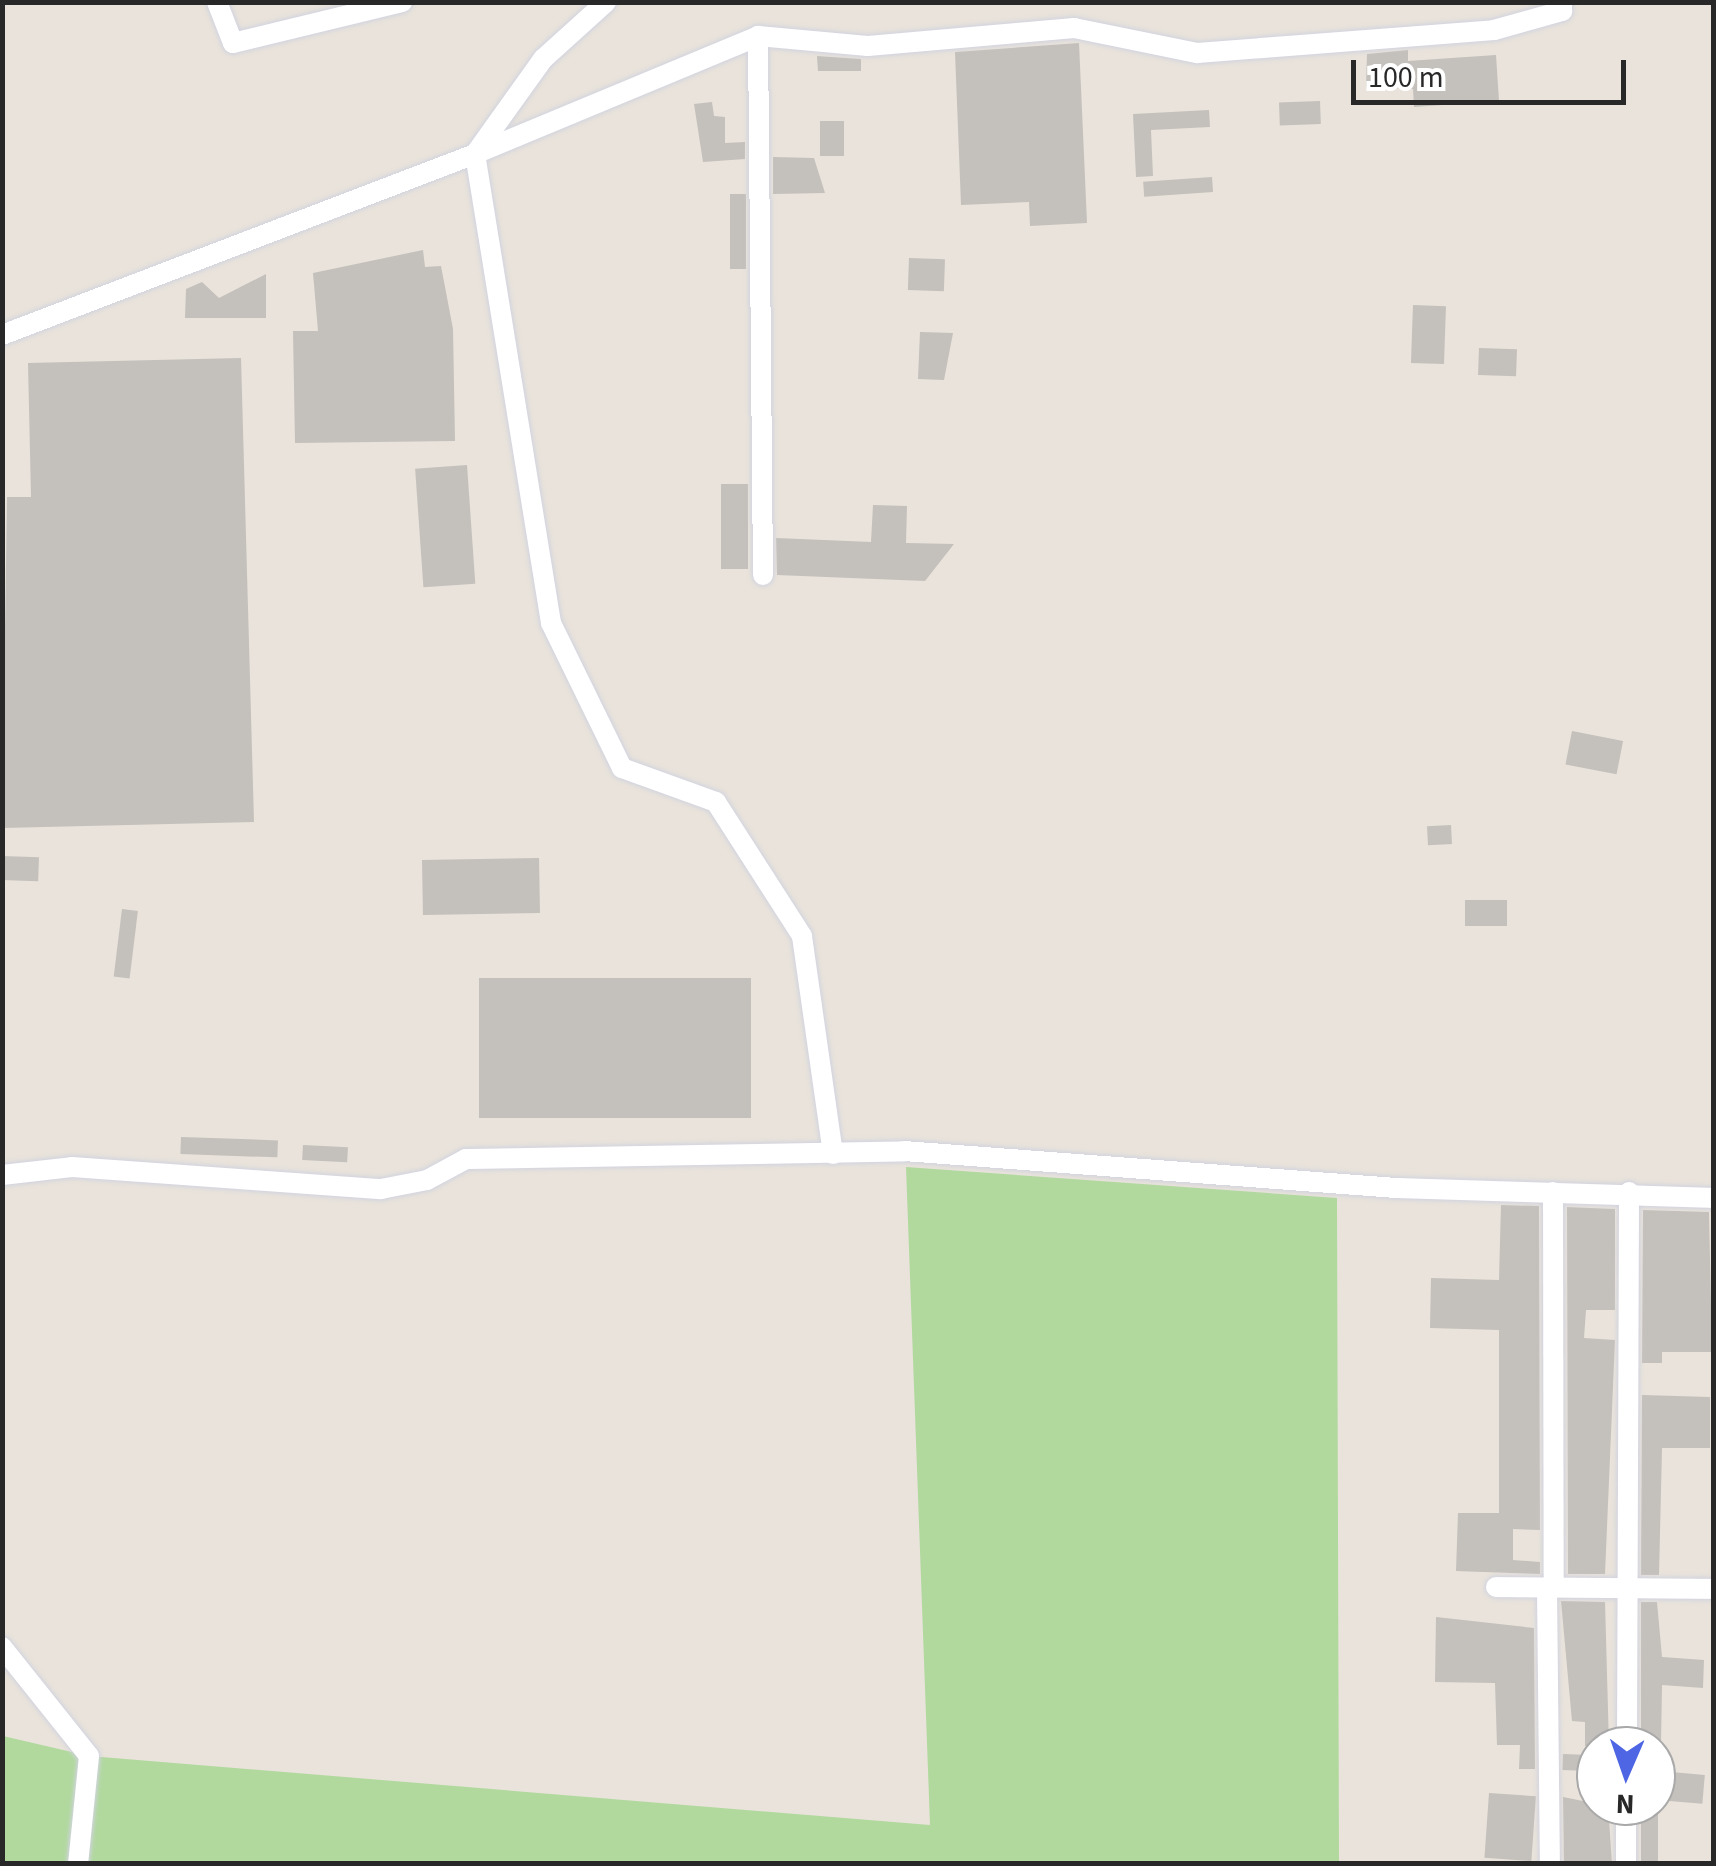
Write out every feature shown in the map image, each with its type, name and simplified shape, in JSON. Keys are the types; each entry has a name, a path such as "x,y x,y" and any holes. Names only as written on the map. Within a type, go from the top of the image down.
{"street":[{"path":"217,2 233,43 402,2"},
{"path":"606,2 543,60 475,154 551,623 622,768 716,802 802,936 833,1154"},
{"path":"2,335 475,154 758,36 868,46 1074,28 1197,53 1494,30 1562,10 1562,2"},
{"path":"758,36 763,574"},
{"path":"2,1175 72,1167 381,1188 427,1180 466,1158 833,1154 1714,1198"},
{"path":"1550,1864 1554,1192"},
{"path":"1627,1726 1628,1192"},
{"path":"1496,1587 1714,1590"},
{"path":"2,1647 89,1756 78,1864"},
{"path":"1626,1826 1626,1864"}],"green space":[{"path":"906,1167 1337,1198 1339,1863 3,1864 3,1736 89,1756 930,1825"}],"building":[{"path":"1079,43 1087,223 1030,226 1029,202 961,205 955,52"},
{"path":"1408,50 1408,61 1496,55 1499,101 1414,107 1413,89 1366,87 1367,54"},
{"path":"817,56 861,59 861,71 818,71"},
{"path":"1320,101 1321,124 1280,125 1279,102"},
{"path":"712,102 714,116 725,117 725,143 745,142 745,159 703,162 694,104"},
{"path":"1209,110 1210,127 1151,130 1153,176 1136,177 1133,114"},
{"path":"820,121 844,121 844,156 820,156"},
{"path":"773,157 814,158 825,193 773,194"},
{"path":"1212,177 1213,192 1144,197 1143,182"},
{"path":"730,194 746,194 746,269 730,269"},
{"path":"423,250 425,267 441,266 453,329 455,441 295,443 293,331 318,331 313,273"},
{"path":"909,258 945,259 944,291 908,290"},
{"path":"266,274 266,318 185,318 186,289 202,282 219,298"},
{"path":"1413,305 1446,306 1444,364 1411,363"},
{"path":"920,332 953,333 944,380 918,379"},
{"path":"1479,348 1517,349 1516,376 1478,375"},
{"path":"241,358 254,822 2,828 7,497 31,497 28,363"},
{"path":"467,465 475,584 423,587 415,469"},
{"path":"721,484 748,484 748,569 721,569"},
{"path":"873,505 907,506 906,543 954,544 925,581 777,575 776,538 871,542"},
{"path":"1572,731 1623,741 1617,774 1566,764"},
{"path":"1451,825 1452,844 1428,845 1427,826"},
{"path":"2,856 39,857 38,881 2,880"},
{"path":"539,858 540,913 423,915 422,860"},
{"path":"1465,900 1507,900 1507,926 1465,926"},
{"path":"122,909 138,911 130,978 114,976"},
{"path":"479,978 751,978 751,1118 479,1118"},
{"path":"181,1137 278,1140 277,1157 180,1154"},
{"path":"303,1145 348,1147 347,1162 302,1160"},
{"path":"1501,1205 1539,1206 1540,1530 1513,1529 1513,1560 1540,1562 1540,1574 1456,1571 1458,1513 1499,1513 1499,1330 1430,1328 1431,1278 1499,1280"},
{"path":"1567,1207 1615,1209 1615,1310 1586,1310 1584,1338 1615,1340 1605,1574 1568,1574"},
{"path":"1643,1210 1709,1212 1712,1352 1662,1352 1662,1363 1642,1363"},
{"path":"1642,1395 1710,1397 1710,1448 1662,1448 1659,1575 1641,1575"},
{"path":"1561,1601 1605,1602 1608,1726 1585,1726 1585,1722 1572,1721"},
{"path":"1641,1602 1657,1602 1662,1657 1704,1660 1703,1688 1662,1685 1661,1726 1641,1726"},
{"path":"1436,1617 1534,1628 1535,1769 1519,1769 1520,1745 1497,1745 1495,1683 1435,1682"},
{"path":"1563,1754 1576,1754 1576,1770 1562,1770"},
{"path":"1676,1772 1705,1775 1702,1804 1676,1802"},
{"path":"1489,1793 1536,1796 1531,1861 1484,1858"},
{"path":"1563,1797 1576,1800 1576,1826 1609,1826 1612,1864 1564,1864"},
{"path":"1641,1826 1658,1826 1658,1864 1641,1864"}]}
